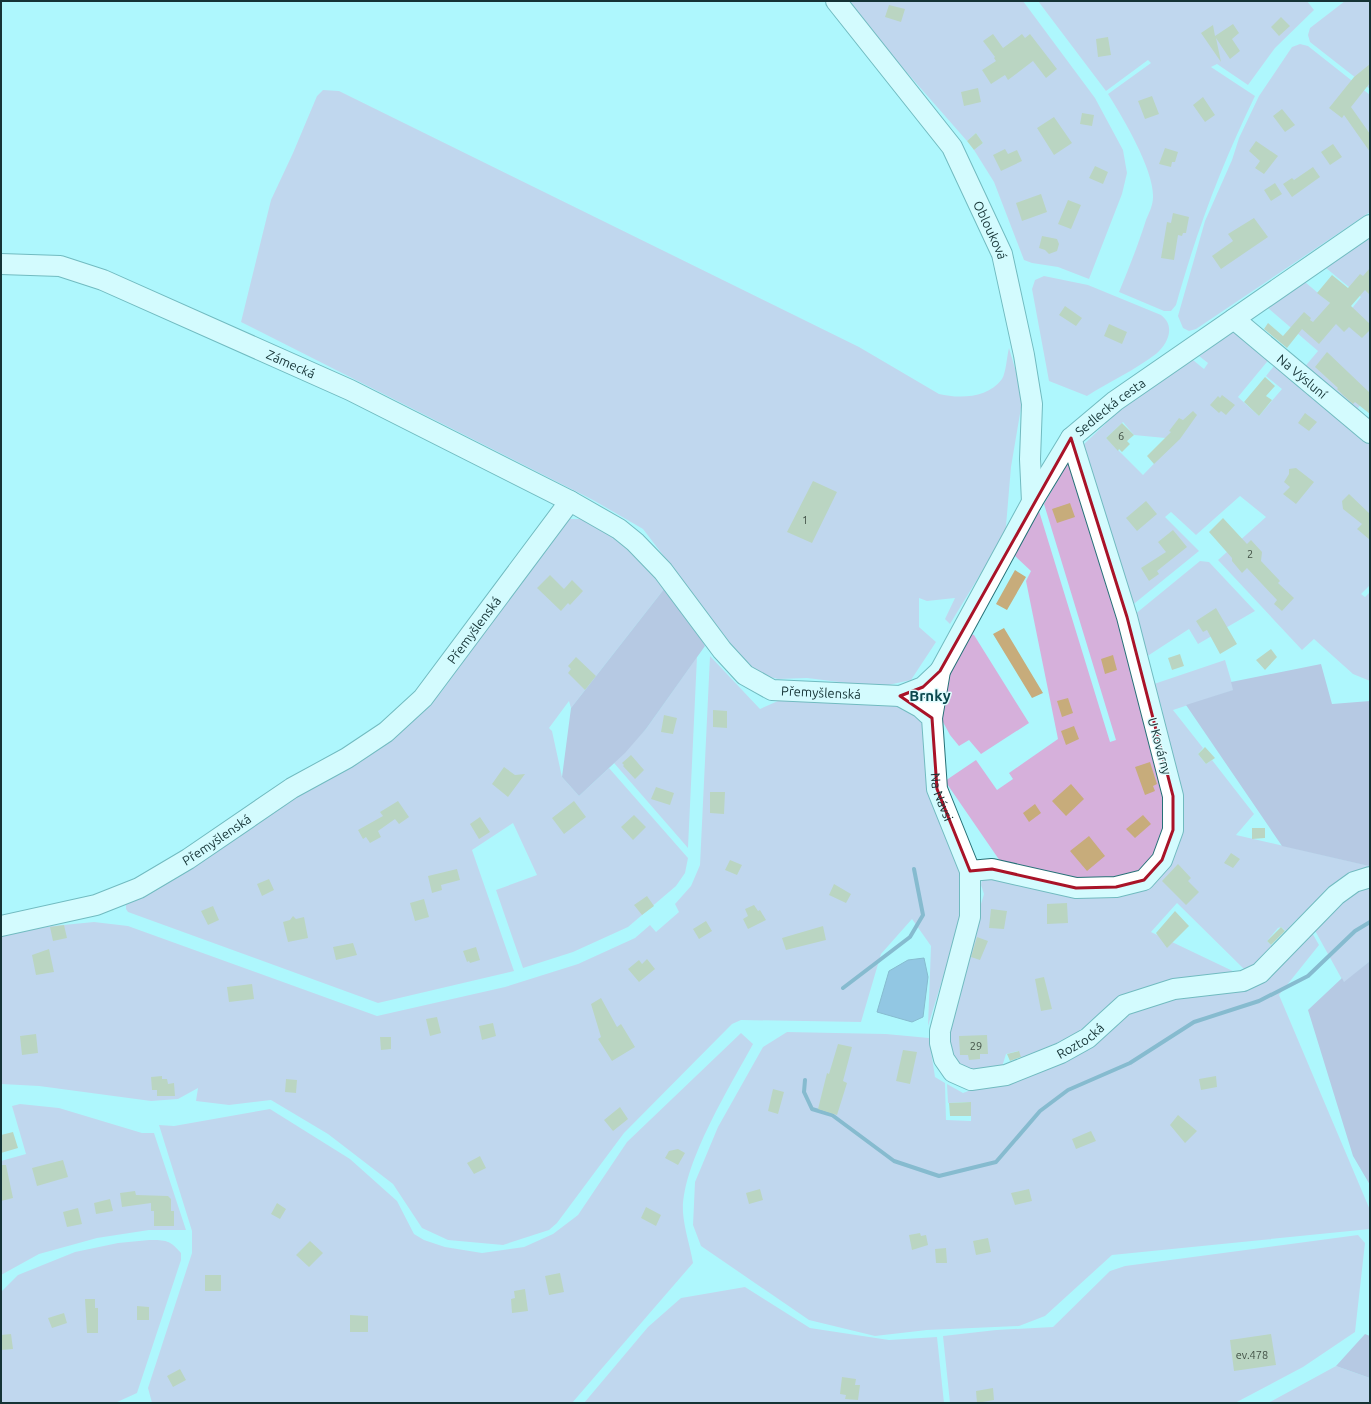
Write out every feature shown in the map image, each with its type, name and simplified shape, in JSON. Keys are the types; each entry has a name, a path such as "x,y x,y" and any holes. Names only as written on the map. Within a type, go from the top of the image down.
{"street":[{"name":"Oblouková","path":"836,1 952,147 1002,254 1024,355 1032,404 1030,459 1032,502"},
{"name":"Sedlecká cesta","path":"940,671 1032,502 1071,438 1115,401 1370,224"},
{"name":"Zámecká","path":"1,264 60,266 103,280 350,390 570,500"},
{"name":"Na Výsluní","path":"1234,319 1370,433"},
{"name":"U Kovárny","path":"970,870 992,869 1076,888 1116,887 1144,880 1162,860 1173,830 1173,796 1130,632 1071,438"},
{"name":"Přemyšlenská","path":"1,926 96,905 139,888 188,859 292,788 347,758 386,732 423,698 570,500 619,529 635,542 662,571 722,650 745,676 772,690 900,696"},
{"name":"Na Návsi","path":"940,671 932,718 937,789 970,870"},
{"path":"900,696 923,687 940,671"},
{"path":"900,696 920,707 932,718"},
{"name":"Roztocká","path":"970,870 970,916 940,1032 944,1060 953,1072 971,1080 1006,1075 1061,1053 1088,1038 1124,1005 1174,989 1243,981 1260,973 1336,895 1354,882 1370,877"}],"highlighted area":[{"path":"1071,438 1127,617 1173,796 1173,830 1162,860 1144,880 1116,887 1076,888 992,869 970,871 937,789 932,718 900,696 923,687 940,671"}],"shaded area":[{"path":"844,1 1023,1 1095,98 1123,150 1127,173 1122,194 1089,279 1058,267 1032,263 1024,260 994,182 974,150 983,143 976,133 967,141"},
{"path":"1038,1 1307,1 1314,10 1275,48 1248,85 1217,64 1211,67 1255,96 1231,148 1201,224 1176,305 1171,311 1164,311 1119,292 1151,209 1153,197 1152,186 1143,159 1122,116 1108,94 1151,63 1148,60 1106,91"},
{"path":"1345,1 1370,1 1370,89 1310,42 1308,35 1310,28"},
{"path":"1300,44 1308,46 1370,95 1370,212 1196,329 1189,331 1183,328 1178,316 1205,221 1232,160 1239,138 1259,96 1292,47"},
{"path":"323,90 339,91 859,347 939,394 947,396 973,396 989,390 1002,379 1009,348 1023,396 1011,467 1005,538 1003,537 950,624 945,619 955,598 927,601 919,598 919,627 936,642 911,680 879,687 807,678 778,679 753,673 643,529 593,500 241,322 271,200 317,96"},
{"path":"1370,238 1370,393 1358,408 1362,413 1358,417 1302,370 1318,351 1268,308 1305,282 1356,325 1349,312 1361,297 1326,268"},
{"path":"1044,276 1088,285 1161,315 1166,319 1168,324 1169,335 1167,340 1160,350 1148,360 1087,396 1049,381 1032,289 1035,280"},
{"path":"1233,332 1242,334 1271,357 1238,397 1259,416 1282,389 1266,376 1277,362 1370,441 1370,585 1361,594 1365,597 1370,592 1370,681 1353,674 1314,639 1302,650 1218,560 1266,517 1240,496 1196,535 1171,512 1165,517 1199,551 1130,607 1082,446 1123,407 1193,360 1204,369 1208,363 1199,356","holes":["1123,422 1134,435 1165,438 1173,444 1143,475 1106,438"]},
{"path":"1072,456 1154,724 1168,831 1144,870 1090,883 1000,861 945,781 976,760 997,790 1013,779 1009,773 1058,739 1026,581 1031,571 1014,555 1039,511 1110,742 1116,740 1044,504"},
{"path":"566,519 583,519 626,543 668,584 571,708 569,701 549,728 552,731 562,777 579,796 609,768 688,858 685,873 676,886 628,927 573,952 523,968 496,890 537,875 513,823 472,850 514,971 378,1003 128,912 126,909 126,902 306,786 371,754 411,723 442,691"},
{"path":"1200,561 1209,562 1255,611 1198,644 1189,629 1146,657 1134,615"},
{"path":"668,584 680,600 705,646 646,729 625,753 579,796 562,777 571,708"},
{"path":"967,633 974,635 1029,723 981,754 969,740 959,746 950,735 943,722 943,693 945,675"},
{"path":"710,656 760,709 778,701 802,699 909,707 925,725 925,768 934,805 969,893 928,1026 931,946 912,919 881,954 861,1022 741,1020 732,1024 624,1133 557,1223 549,1230 503,1245 448,1240 422,1228 393,1184 328,1134 271,1100 229,1105 196,1101 198,1088 178,1099 151,1101 39,1086 1,1084 1,931 94,922 128,926 377,1016 505,987 578,964 635,938 650,925 656,932 679,912 675,904 691,886 700,865"},
{"path":"697,657 688,848 614,763 646,729"},
{"path":"1225,660 1234,690 1173,710 1203,748 1198,754 1206,764 1212,760 1254,814 1236,835 1370,866 1301,924 1297,919 1286,931 1281,927 1278,928 1267,941 1272,946 1247,972 1177,903 1151,932 1237,973 1186,982 1022,1061 1018,1051 1006,1054 1002,1067 968,1073 947,1061 943,1031 984,894 981,885 982,879 990,875 1064,891 1152,878 1176,795 1162,709 1154,684"},
{"path":"1321,664 1332,704 1370,701 1370,874 1350,880 1369,866 1282,846 1186,705 1233,690 1231,682"},
{"path":"1370,874 1370,961 1344,983 1313,927"},
{"path":"1310,929 1319,945 1279,995 1370,1210 1370,1229 1112,1255 1045,1316 1019,1326 927,1330 875,1336 809,1320 701,1246 693,1225 695,1182 718,1127 763,1047 787,1032 886,1034 929,1038 935,1077 945,1083 946,1120 971,1121 971,1102 948,1103 947,1084 963,1093 1026,1069 1127,1007 1251,984"},
{"path":"1370,961 1370,1185 1353,1156 1308,1010 1342,978 1344,982"},
{"path":"741,1033 753,1044 698,1149 685,1193 683,1212 693,1263 572,1403 152,1403 148,1388 192,1253 192,1231 159,1125 174,1126 270,1109 350,1159 397,1201 414,1234 424,1240 445,1247 482,1253 524,1247 553,1234 578,1215 627,1142"},
{"path":"20,1104 59,1108 142,1133 154,1133 186,1230 149,1230 97,1238 39,1254 1,1275 1,1161 26,1154 12,1106"},
{"path":"1358,1235 1365,1243 1355,1332 1303,1367 1235,1403 950,1403 943,1336 996,1330 1053,1327 1110,1271 1125,1266"},
{"path":"149,1240 171,1243 181,1253 181,1260 137,1393 115,1403 1,1403 1,1292 18,1275 75,1252 118,1243"},
{"path":"745,1287 810,1328 889,1340 937,1337 944,1403 584,1403 648,1327 681,1298"},
{"path":"1365,1334 1370,1336 1370,1378 1336,1366"},
{"path":"1336,1366 1370,1378 1370,1403 1268,1403"}],"water":[{"path":"924,958 928,977 923,1017 912,1022 877,1012 889,971 908,960"}],"building":[{"path":"889,5 905,9 901,22 885,17"},
{"path":"1281,17 1290,26 1279,36 1271,27"},
{"path":"1233,24 1239,33 1232,39 1240,51 1230,59 1216,38 1221,62 1201,33 1213,25 1215,36"},
{"path":"993,34 1003,48 1022,34 1025,38 1030,34 1057,69 1046,78 1033,61 1008,80 1005,75 991,84 982,70 996,61 994,58 995,57 983,41"},
{"path":"1108,37 1111,55 1098,57 1096,39"},
{"path":"1370,64 1370,83 1351,107 1370,134 1370,152 1344,115 1342,118 1329,108 1354,77"},
{"path":"978,88 981,102 964,106 961,92"},
{"path":"1152,96 1159,114 1145,119 1138,101"},
{"path":"1203,97 1215,115 1205,122 1193,105"},
{"path":"1282,109 1295,125 1285,132 1273,116"},
{"path":"1082,113 1094,115 1092,126 1080,124"},
{"path":"1054,117 1072,143 1054,155 1037,128"},
{"path":"976,133 983,143 974,150 967,141"},
{"path":"1256,141 1278,156 1264,174 1255,168 1260,161 1249,151"},
{"path":"1333,144 1342,157 1330,165 1321,152"},
{"path":"1165,148 1178,152 1175,162 1172,162 1171,167 1159,164"},
{"path":"1005,149 1008,154 1017,150 1022,161 1001,171 993,155"},
{"path":"1095,166 1108,172 1103,184 1089,178"},
{"path":"1313,167 1320,177 1292,197 1283,184 1292,178 1294,180"},
{"path":"1275,183 1282,194 1271,201 1264,190"},
{"path":"1041,194 1047,212 1022,221 1016,203"},
{"path":"1068,200 1081,205 1071,229 1058,224"},
{"path":"1173,213 1189,217 1186,233 1183,233 1182,236 1178,235 1174,260 1161,258 1167,222 1171,223"},
{"path":"1254,218 1268,237 1221,269 1212,256 1233,241 1228,234"},
{"path":"1042,236 1057,239 1059,244 1057,251 1049,254 1045,250 1039,248"},
{"path":"1370,268 1370,295 1365,290 1351,306 1370,324 1370,330 1362,338 1349,327 1344,332 1336,324 1319,344 1302,329 1287,348 1264,329 1268,323 1283,336 1304,312 1313,322 1330,303 1317,293 1332,275 1348,288 1360,274 1363,276"},
{"path":"1065,306 1082,318 1076,326 1059,315"},
{"path":"1109,324 1127,332 1122,344 1104,336"},
{"path":"1327,352 1370,393 1370,414 1355,402 1353,404 1315,367"},
{"path":"1265,377 1275,386 1266,396 1272,400 1259,416 1244,402"},
{"path":"1222,395 1235,405 1226,415 1221,411 1219,413 1210,405 1218,396 1220,398"},
{"path":"1193,411 1197,415 1180,439 1154,464 1147,456 1171,432 1169,431 1179,418 1183,420"},
{"path":"1305,413 1317,422 1309,431 1298,423"},
{"path":"1122,423 1134,435 1127,441 1130,444 1122,452 1119,449 1118,451 1106,438"},
{"path":"1296,468 1314,482 1296,504 1283,494 1290,487 1284,482 1289,474 1289,469"},
{"path":"813,481 837,492 812,543 787,532"},
{"path":"1349,494 1370,514 1370,540 1357,529 1362,524 1343,509 1342,501"},
{"path":"1146,501 1157,514 1137,531 1126,518"},
{"path":"1070,503 1075,517 1057,523 1052,509"},
{"path":"1223,518 1247,544 1251,540 1262,552 1261,561 1280,581 1278,583 1294,598 1282,611 1274,604 1277,600 1247,568 1242,573 1232,561 1232,558 1209,532"},
{"path":"1173,530 1187,547 1157,571 1159,574 1149,581 1141,568 1166,552 1158,542"},
{"path":"1015,570 1026,577 1007,610 996,604"},
{"path":"550,575 564,589 572,580 583,591 570,605 568,603 561,611 537,588"},
{"path":"1216,608 1237,644 1220,654 1207,630 1203,632 1196,621"},
{"path":"1004,628 1043,693 1032,698 993,634"},
{"path":"1271,649 1277,657 1265,670 1256,660"},
{"path":"1180,654 1184,666 1172,670 1168,658"},
{"path":"1113,655 1117,670 1105,674 1101,659"},
{"path":"576,657 596,676 585,690 568,673 571,669 568,666"},
{"path":"1068,698 1073,713 1062,717 1057,701"},
{"path":"713,710 727,711 727,728 713,727"},
{"path":"664,715 677,718 673,734 661,732"},
{"path":"1074,726 1079,739 1066,745 1061,731"},
{"path":"1205,747 1215,758 1206,764 1198,754"},
{"path":"631,755 644,770 635,779 622,763"},
{"path":"1150,762 1157,784 1153,786 1155,791 1145,795 1135,767"},
{"path":"504,767 515,775 525,774 508,797 492,784"},
{"path":"1071,784 1084,799 1066,816 1052,801"},
{"path":"656,787 674,793 670,805 651,799"},
{"path":"710,792 725,792 724,814 710,813"},
{"path":"398,801 409,817 399,824 395,819 378,831 381,837 370,843 366,837 363,839 358,830 383,816 380,812"},
{"path":"574,801 586,817 564,834 552,818"},
{"path":"1035,804 1041,813 1029,822 1023,813"},
{"path":"634,815 646,827 633,840 621,827"},
{"path":"1143,815 1151,824 1135,838 1126,829"},
{"path":"480,817 490,832 479,839 470,824"},
{"path":"1252,828 1265,828 1265,838 1252,839"},
{"path":"1089,836 1105,856 1087,871 1070,851"},
{"path":"1231,853 1240,859 1233,868 1224,863"},
{"path":"730,860 742,865 737,875 725,870"},
{"path":"1178,864 1191,878 1188,881 1199,892 1186,905 1162,881"},
{"path":"457,869 460,880 441,885 442,890 432,893 428,876"},
{"path":"269,879 274,890 262,896 257,884"},
{"path":"834,884 851,894 846,903 829,895"},
{"path":"647,896 654,906 642,915 634,905"},
{"path":"424,899 429,917 415,921 410,903"},
{"path":"1067,903 1068,923 1047,924 1047,904"},
{"path":"754,905 758,911 760,910 766,920 748,929 743,919 748,916 745,909"},
{"path":"213,906 219,920 208,925 201,911"},
{"path":"991,909 1007,911 1004,929 989,928"},
{"path":"1175,911 1189,926 1167,948 1156,933"},
{"path":"293,916 296,919 304,917 308,938 288,942 283,922 290,920"},
{"path":"706,921 712,931 699,939 693,929"},
{"path":"64,925 67,938 53,941 50,927"},
{"path":"823,926 826,940 786,950 782,938"},
{"path":"1281,927 1285,931 1271,945 1267,941"},
{"path":"977,937 988,941 980,960 971,957"},
{"path":"353,943 357,955 336,960 333,947"},
{"path":"476,947 480,960 470,963 469,961 467,962 463,951"},
{"path":"49,949 54,972 36,975 32,955"},
{"path":"647,959 655,969 639,982 628,969 639,960 642,964"},
{"path":"1044,977 1052,1009 1041,1011 1035,979"},
{"path":"252,984 254,999 229,1002 227,987"},
{"path":"601,998 617,1027 621,1024 635,1047 612,1061 598,1039 601,1037 591,1004"},
{"path":"437,1017 441,1033 430,1036 426,1019"},
{"path":"493,1023 496,1036 482,1040 479,1026"},
{"path":"36,1034 38,1053 22,1055 20,1036"},
{"path":"987,1035 988,1054 980,1054 980,1059 969,1060 968,1055 960,1055 959,1036"},
{"path":"380,1037 391,1037 391,1049 381,1050"},
{"path":"838,1044 852,1047 843,1081 847,1083 837,1115 818,1109 827,1073 829,1074"},
{"path":"903,1050 917,1052 910,1084 896,1081"},
{"path":"1019,1051 1021,1057 1010,1061 1007,1054"},
{"path":"162,1076 162,1079 167,1079 168,1084 174,1083 175,1096 157,1096 157,1090 152,1090 151,1077"},
{"path":"1216,1076 1217,1087 1201,1090 1199,1079"},
{"path":"286,1079 297,1080 296,1093 285,1092"},
{"path":"773,1089 784,1092 778,1114 768,1111"},
{"path":"971,1102 971,1116 950,1116 949,1103"},
{"path":"620,1107 628,1119 613,1131 604,1120"},
{"path":"1178,1115 1197,1131 1185,1143 1170,1125"},
{"path":"1091,1131 1096,1141 1076,1149 1072,1139"},
{"path":"13,1132 18,1148 1,1153 1,1135"},
{"path":"678,1149 685,1153 678,1165 665,1158 669,1151"},
{"path":"480,1156 486,1168 474,1174 467,1163"},
{"path":"63,1160 68,1177 37,1186 32,1168"},
{"path":"1,1165 6,1165 13,1198 1,1201"},
{"path":"760,1189 763,1200 749,1204 746,1193"},
{"path":"1029,1189 1032,1201 1015,1205 1011,1193"},
{"path":"135,1191 136,1195 168,1196 171,1199 171,1211 174,1211 174,1226 154,1226 154,1211 151,1211 151,1203 122,1207 120,1193"},
{"path":"110,1199 113,1211 96,1214 94,1203"},
{"path":"277,1203 286,1209 280,1219 271,1214"},
{"path":"646,1207 661,1215 656,1226 641,1218"},
{"path":"78,1208 82,1224 67,1227 63,1212"},
{"path":"920,1233 921,1236 926,1235 928,1245 912,1250 909,1235"},
{"path":"988,1238 991,1252 976,1255 973,1241"},
{"path":"310,1241 323,1253 309,1267 296,1255"},
{"path":"946,1248 947,1263 936,1263 935,1249"},
{"path":"560,1273 564,1292 549,1295 545,1276"},
{"path":"205,1275 221,1275 221,1291 205,1291"},
{"path":"525,1289 528,1311 512,1313 511,1299 515,1298 514,1291"},
{"path":"85,1299 95,1299 95,1308 98,1308 98,1333 87,1333"},
{"path":"137,1306 149,1307 149,1320 137,1320"},
{"path":"64,1313 67,1323 52,1328 48,1318"},
{"path":"350,1315 368,1316 368,1332 350,1332"},
{"path":"11,1334 13,1349 1,1350 1,1335"},
{"path":"1271,1334 1276,1365 1234,1371 1230,1340"},
{"path":"180,1369 186,1380 173,1387 167,1376"},
{"path":"842,1377 856,1379 855,1385 860,1385 858,1400 845,1399 846,1395 840,1394"},
{"path":"993,1388 994,1400 977,1403 976,1391"}],"waterway":[{"path":"843,988 910,937 923,915 914,869"},
{"path":"805,1080 804,1092 812,1109 832,1115 894,1161 939,1176 996,1162 1040,1111 1068,1090 1130,1063 1194,1022 1259,1001 1308,976 1355,931 1370,922"}],"district":[{"name":"Brnky","path":"930,695"}]}
